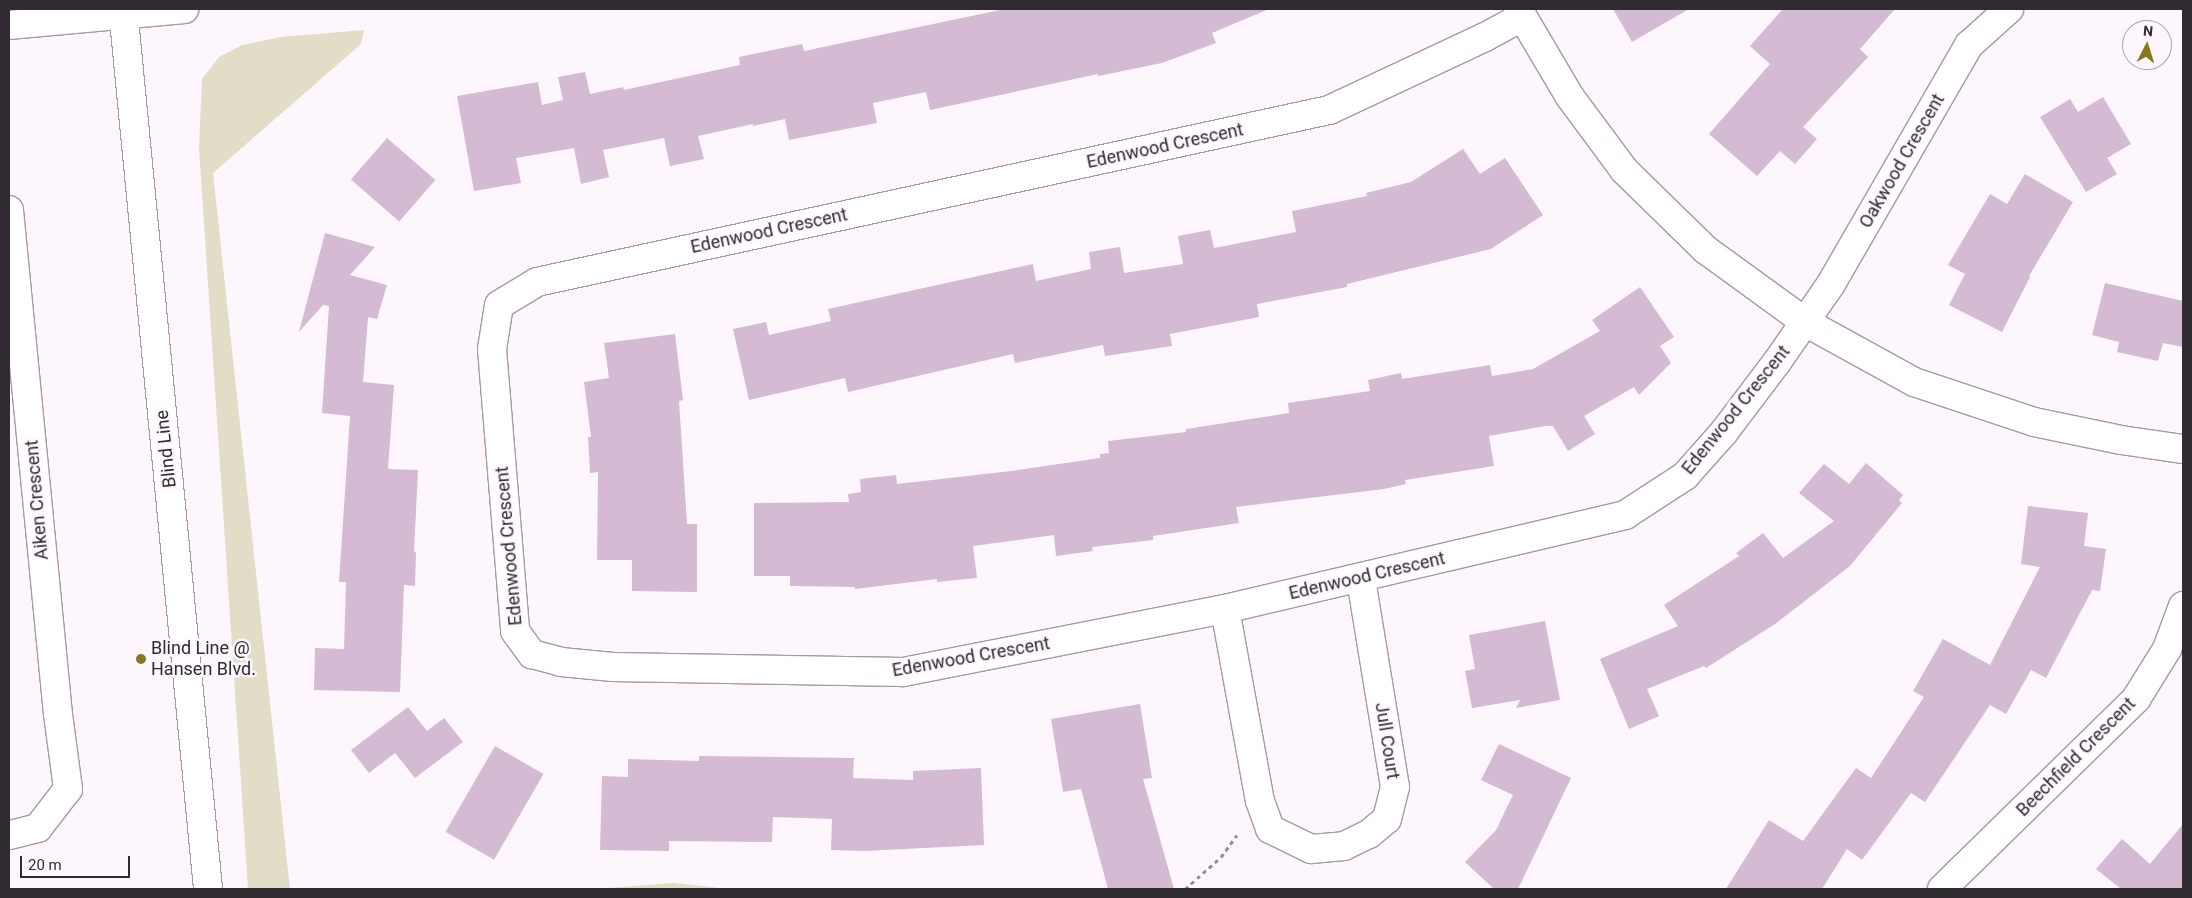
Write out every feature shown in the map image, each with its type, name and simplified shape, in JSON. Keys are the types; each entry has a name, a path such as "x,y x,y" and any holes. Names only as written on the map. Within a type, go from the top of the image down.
{"street":[{"path":"9,25 124,12 184,9"},
{"name":"Oakwood Crescent","path":"1805,322 1831,284 1969,45 2010,9"},
{"name":"Blind Line","path":"124,12 208,889"},
{"path":"1520,13 1570,97 1625,171 1706,250 1805,322 1923,385 2034,422 2121,440 2183,449"},
{"name":"Edenwood Crescent","path":"1520,13 1485,37 1329,110 537,282 499,305 492,349 515,631 532,654 560,662 613,667 903,672 1225,609 1361,579 1625,515 1685,476 1724,432 1805,322"},
{"name":"Aiken Crescent","path":"9,210 58,714 68,789 38,828 9,835"},
{"name":"Jull Court","path":"1225,609 1260,801 1270,829 1311,850 1344,846 1369,834 1387,819 1395,787 1361,579"},
{"name":"Beechfield Crescent","path":"1942,889 2136,699 2168,649 2183,606"}],"path":[{"path":"1185,889 1221,857 1260,801"}],"shaded area":[{"path":"364,30 361,44 213,173 290,889 248,889 199,148 202,79 219,57 242,45 281,37"},
{"path":"673,883 729,889 596,889"}],"building":[{"path":"1005,9 1269,9 1212,33 1216,43 1162,63 1098,76 1098,74 930,110 926,92 873,103 877,123 789,140 785,119 753,126 753,124 698,136 704,159 670,166 664,138 603,150 609,177 581,184 574,148 516,158 521,183 474,191 457,96 538,82 542,105 563,100 558,77 585,72 590,94 623,87 624,90 740,65 739,57 802,44 804,51"},
{"path":"1613,9 1689,9 1632,42"},
{"path":"1783,9 1895,9 1860,49 1868,57 1803,127 1817,139 1795,164 1780,151 1757,176 1709,134 1770,64 1750,46"},
{"path":"2103,97 2131,144 2107,158 2117,174 2086,192 2040,117 2070,99 2078,112"},
{"path":"387,138 435,180 399,221 351,180"},
{"path":"1463,149 1480,174 1505,158 1543,215 1491,249 1347,284 1347,287 1257,304 1259,317 1170,334 1172,346 1105,356 1103,345 1015,363 1013,354 848,392 845,378 749,400 733,329 766,322 769,335 831,321 828,309 1033,264 1036,281 1091,269 1089,252 1120,247 1124,273 1183,264 1178,236 1210,230 1214,248 1296,232 1292,211 1367,196 1366,193 1411,182"},
{"path":"2025,174 2073,202 2029,276 2002,332 1949,305 1965,274 1948,265 1990,194 2007,204"},
{"path":"325,233 375,247 350,275 387,285 377,319 368,317 363,382 394,385 388,469 418,470 414,552 416,552 415,586 404,585 400,692 314,690 315,648 344,649 346,582 339,582 350,416 322,413 329,306 323,305 299,332"},
{"path":"2105,283 2183,301 2183,347 2163,343 2158,361 2117,352 2119,342 2092,335"},
{"path":"1640,287 1674,337 1660,346 1671,363 1639,395 1634,387 1584,416 1595,434 1568,451 1553,426 1545,426 1489,436 1494,466 1405,480 1406,484 1384,489 1236,507 1239,523 1153,536 1153,540 1092,547 1093,551 1056,556 1054,535 973,546 977,578 937,582 937,579 855,589 855,587 790,586 790,576 754,576 754,503 849,502 848,494 861,492 860,479 896,475 897,484 1011,471 1100,458 1100,454 1109,453 1108,441 1186,432 1186,429 1289,413 1288,403 1370,391 1368,380 1401,373 1402,379 1490,365 1492,376 1533,369 1600,331 1592,320"},
{"path":"675,334 683,400 679,401 687,524 697,524 697,592 632,591 632,560 597,560 598,472 590,473 588,437 591,437 584,382 609,378 604,343"},
{"path":"1866,463 1903,495 1899,500 1902,503 1850,566 1775,624 1706,668 1704,666 1647,689 1659,716 1629,729 1600,659 1678,626 1664,605 1739,556 1736,553 1763,533 1783,558 1834,521 1799,493 1824,464 1849,484"},
{"path":"2028,506 2088,513 2084,546 2106,549 2100,591 2092,590 2046,678 2031,670 2006,714 1990,705 1925,802 1911,793 1862,860 1847,849 1822,889 1726,889 1769,820 1803,841 1856,768 1871,778 1924,697 1913,691 1943,639 1990,665 2040,567 2021,564"},
{"path":"1545,621 1560,700 1516,708 1520,700 1472,708 1465,671 1475,669 1469,635"},
{"path":"1140,704 1152,778 1143,779 1174,889 1108,889 1081,789 1063,792 1051,719"},
{"path":"408,707 427,731 444,718 463,742 415,778 395,753 369,773 351,750"},
{"path":"1499,744 1571,778 1518,889 1494,889 1465,862 1496,830 1513,795 1481,780"},
{"path":"495,746 543,774 494,860 446,832"},
{"path":"699,756 854,758 853,778 913,780 913,771 981,768 984,845 865,851 831,850 832,819 773,817 772,842 669,841 669,851 600,850 602,776 628,777 628,759 699,761"},
{"path":"2183,824 2183,889 2121,889 2096,869 2122,839 2150,864"}],"place":[{"name":"Blind Line @ Hansen Blvd.","path":"141,659"}]}
